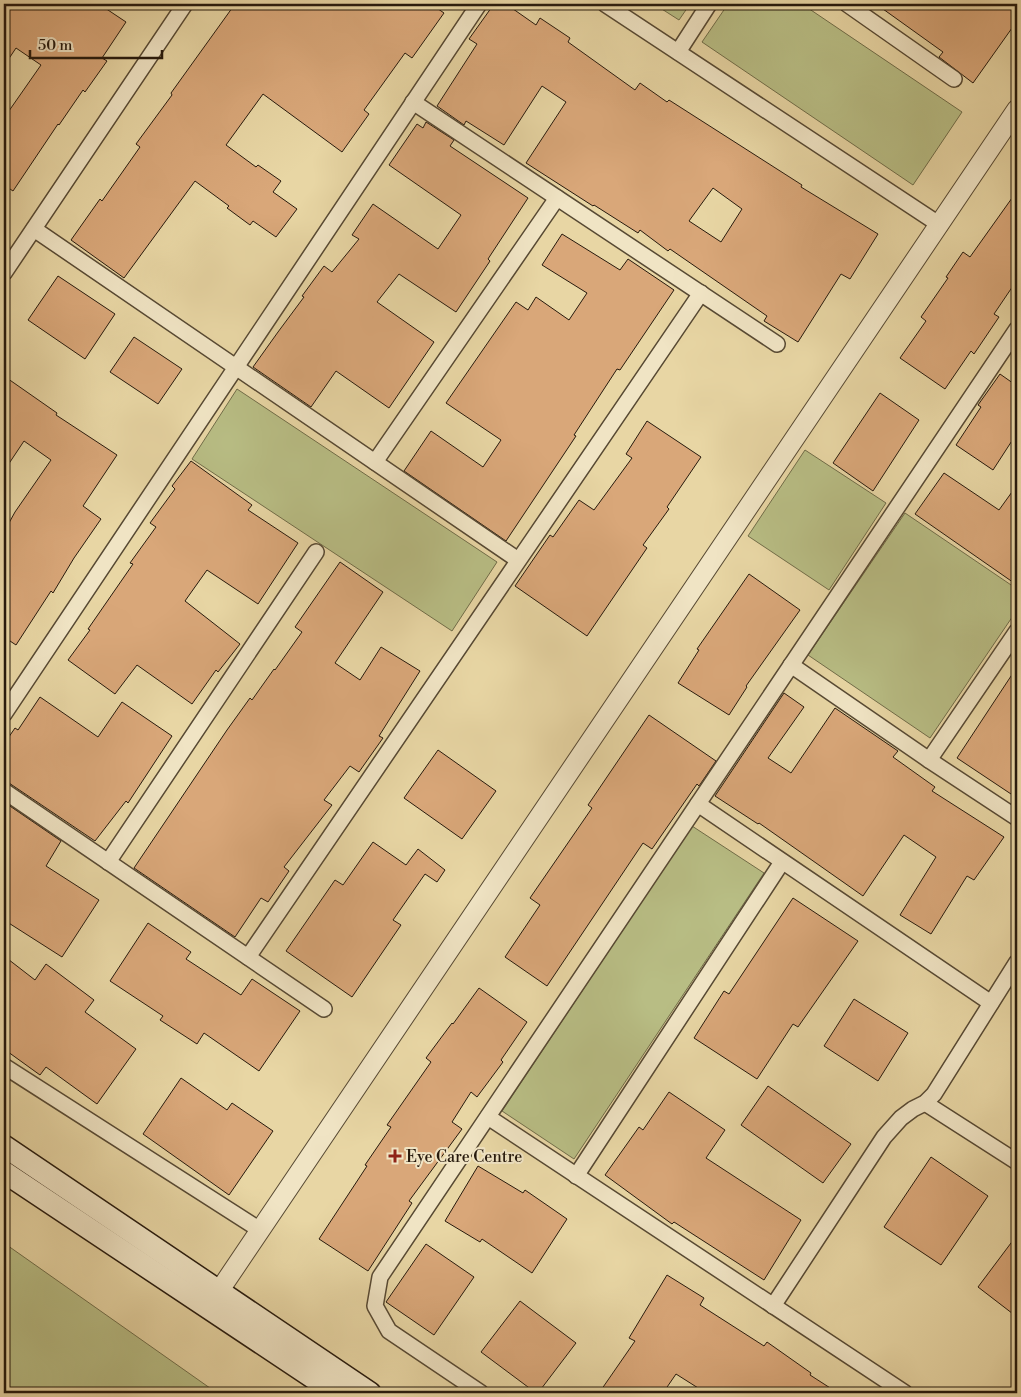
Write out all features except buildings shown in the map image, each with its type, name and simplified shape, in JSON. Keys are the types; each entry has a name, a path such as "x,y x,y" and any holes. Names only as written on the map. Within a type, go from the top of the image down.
{"main road":[{"path":"4,1146 213,1299 336,1393"},
{"path":"4,1172 370,1393"}],"street":[{"path":"4,273 186,4"},
{"path":"4,714 479,4"},
{"path":"605,4 940,225"},
{"path":"678,52 709,4"},
{"path":"846,4 954,79"},
{"path":"413,102 777,344"},
{"path":"213,1299 1017,109"},
{"path":"375,462 557,198"},
{"path":"34,229 518,560"},
{"path":"248,957 701,293"},
{"path":"481,1393 389,1332 375,1306 380,1277 1017,329"},
{"path":"108,862 316,552"},
{"path":"929,760 1017,631"},
{"path":"791,665 1017,818"},
{"path":"4,791 324,1009"},
{"path":"698,804 991,1003"},
{"path":"576,1176 782,862"},
{"path":"773,1306 884,1137 901,1118 913,1109 926,1103 941,1085 1017,962"},
{"path":"4,1066 260,1230"},
{"path":"926,1103 1017,1162"},
{"path":"488,1117 905,1393"}],"green space":[{"path":"654,4 690,4 679,20"},
{"path":"728,4 802,4 962,112 913,185 702,42"},
{"path":"237,389 497,562 452,631 192,459"},
{"path":"805,450 886,503 829,590 748,536"},
{"path":"905,513 1017,589 1017,610 930,738 808,655"},
{"path":"692,826 764,873 574,1159 502,1111"},
{"path":"4,1243 217,1393 4,1393"}],"place":[{"name":"Eye Care Centre","path":"395,1156"}]}
